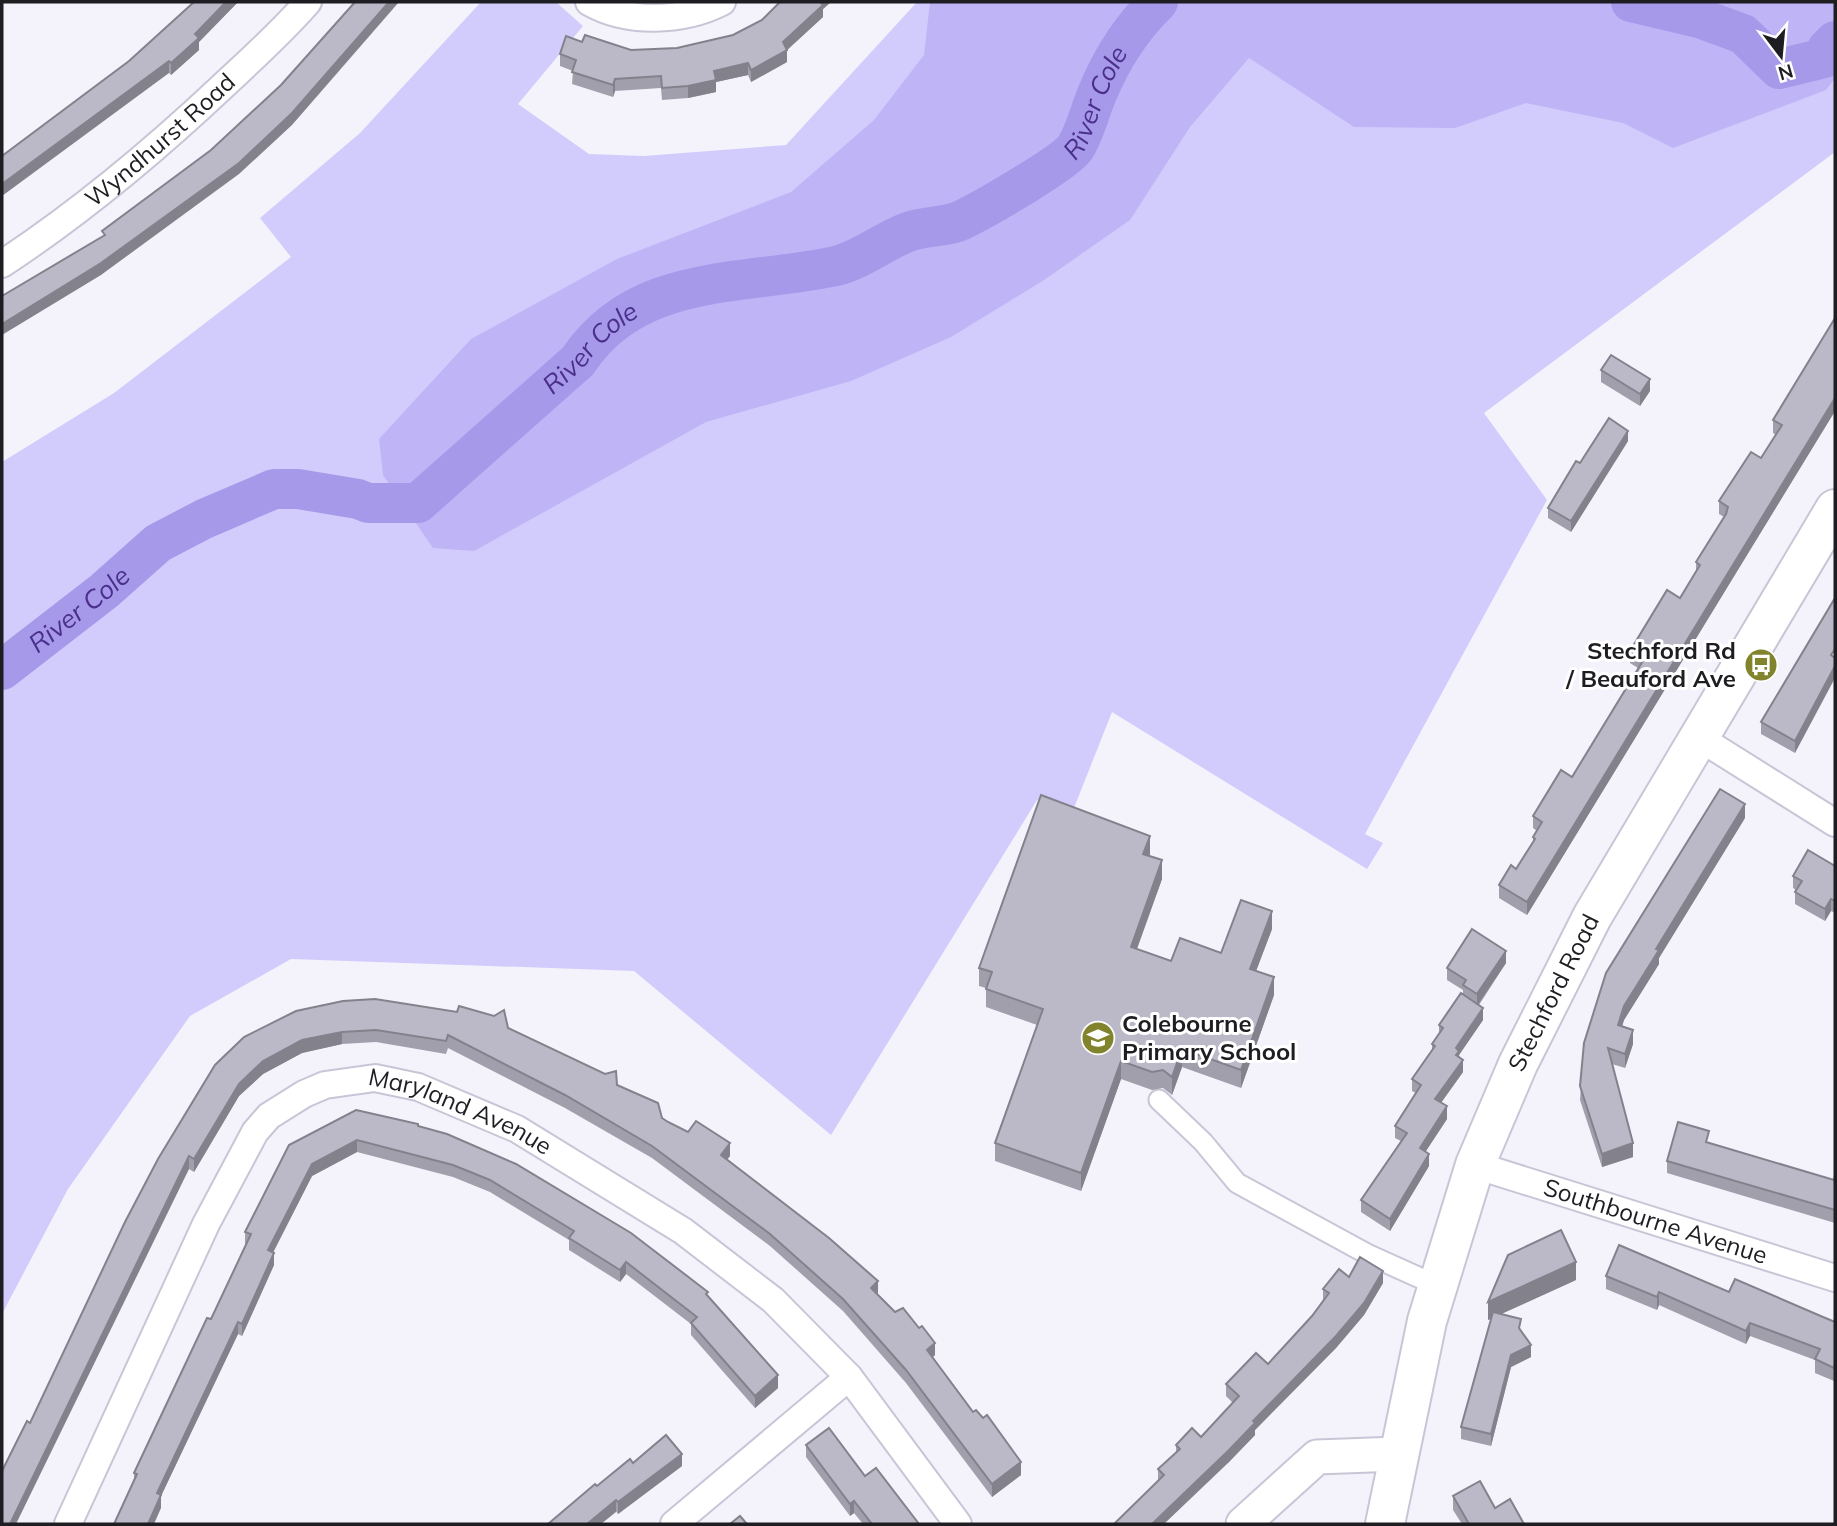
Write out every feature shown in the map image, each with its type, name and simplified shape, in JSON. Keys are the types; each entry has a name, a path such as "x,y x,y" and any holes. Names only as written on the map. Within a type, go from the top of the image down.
{"main road":[{"name":"Stechford Road","path":"1385,1524 1398,1454 1438,1286 1475,1165 1560,976 1698,737 1835,509"}],"street":[{"name":"Wyndhurst Road","path":"2,264 54,230 176,130 290,23 308,2"},
{"path":"589,2 606,12 678,17 706,10 722,2"},
{"path":"1698,737 1835,823"},
{"name":"Maryland Avenue","path":"68,1524 206,1224 255,1132 285,1105 325,1085 350,1079 375,1078 418,1087 517,1129 600,1177 683,1231 772,1300 849,1377 958,1524"},
{"path":"1159,1100 1203,1142 1237,1183 1369,1255 1438,1286"},
{"name":"Southbourne Avenue","path":"1475,1165 1835,1278"},
{"path":"674,1524 849,1377"},
{"path":"1244,1524 1317,1457 1398,1454"}],"shaded area":[{"path":"481,2 556,2 583,26 518,104 589,154 644,156 786,145 917,2 1835,2 1835,152 1484,413 1547,500 1365,834 1383,843 1367,869 1112,712 1072,813 1037,800 831,1135 634,971 291,959 190,1016 68,1189 2,1314 2,462 114,393 291,257 260,218 360,133"},
{"path":"930,2 1835,2 1835,78 1826,90 1673,148 1623,123 1526,103 1455,128 1354,127 1249,58 1190,127 1130,220 1044,280 951,337 851,381 706,422 474,551 433,548 383,475 379,439 471,339 617,259 791,192 874,120 924,55"}],"building":[{"path":"194,2 226,2 195,34 199,38 171,63 169,61 2,184 2,156 129,61"},
{"path":"355,2 389,2 292,113 239,163 101,263 2,324 2,296 105,235 102,231 211,150 281,85"},
{"path":"780,2 820,2 823,5 783,42 787,50 751,70 748,63 714,71 716,80 662,88 661,76 615,79 613,85 572,72 576,60 560,54 566,36 582,42 585,35 631,50 677,48 733,35 762,20"},
{"path":"1835,318 1835,398 1527,902 1499,885 1511,865 1516,869 1535,839 1533,837 1542,822 1533,816 1561,770 1572,777 1644,659 1630,651 1667,590 1680,598 1700,565 1696,562 1726,514 1728,507 1719,501 1751,452 1761,458 1782,425 1773,420"},
{"path":"1611,355 1650,379 1640,394 1601,370"},
{"path":"1609,418 1628,431 1571,521 1548,508 1576,461 1580,463"},
{"path":"1835,598 1835,649 1831,655 1835,658 1835,666 1795,741 1761,722"},
{"path":"1720,789 1745,804 1624,1006 1618,1025 1633,1030 1625,1054 1608,1048 1633,1143 1602,1154 1580,1086 1584,1043 1606,973"},
{"path":"1041,795 1150,836 1143,854 1162,860 1131,947 1171,961 1180,938 1221,953 1241,900 1272,911 1250,969 1274,977 1241,1070 1182,1049 1172,1077 1163,1070 1152,1072 1121,1061 1081,1173 995,1143 1043,1009 986,989 992,972 979,968"},
{"path":"1808,850 1835,866 1835,901 1831,899 1825,909 1795,892 1802,881 1793,876"},
{"path":"1472,929 1506,951 1477,994 1463,985 1466,980 1447,968"},
{"path":"1461,993 1483,1008 1456,1048 1459,1051 1456,1055 1463,1060 1435,1099 1447,1106 1420,1148 1429,1154 1390,1219 1361,1200 1407,1133 1395,1126 1421,1085 1412,1079 1435,1046 1432,1044 1443,1028 1439,1025"},
{"path":"375,999 457,1012 459,1006 494,1016 504,1010 508,1028 605,1074 616,1071 617,1085 658,1103 662,1118 668,1122 688,1132 696,1121 730,1143 721,1155 829,1238 878,1281 871,1288 895,1312 903,1308 919,1328 922,1326 935,1343 927,1350 973,1412 976,1410 983,1418 987,1415 1021,1462 992,1484 906,1370 843,1299 770,1234 652,1146 565,1095 448,1035 446,1041 376,1030 342,1032 302,1040 263,1061 239,1084 194,1159 189,1156 10,1524 2,1524 2,1471 27,1421 30,1423 125,1222 158,1159 215,1065 244,1037 296,1011 343,1001"},
{"path":"356,1110 418,1124 516,1164 631,1233 708,1292 706,1294 778,1375 755,1396 691,1323 697,1317 626,1262 620,1270 569,1238 574,1231 490,1180 453,1165 357,1140 312,1164 268,1250 274,1253 242,1324 238,1322 157,1493 161,1495 148,1524 114,1524 137,1474 134,1473 207,1318 211,1319 251,1234 245,1232 289,1145"},
{"path":"1678,1122 1709,1131 1706,1142 1834,1180 1835,1176 1835,1210 1667,1161"},
{"path":"1561,1230 1576,1262 1488,1302 1508,1255"},
{"path":"1619,1245 1729,1292 1735,1279 1835,1322 1834,1368 1815,1359 1820,1349 1750,1323 1746,1331 1659,1292 1657,1297 1606,1276"},
{"path":"1360,1257 1383,1271 1364,1303 1336,1336 1253,1421 1255,1423 1228,1451 1152,1524 1114,1524 1164,1475 1158,1469 1180,1449 1176,1445 1192,1428 1201,1437 1239,1396 1226,1384 1256,1353 1268,1364 1312,1316 1329,1293 1323,1289 1339,1269 1349,1277"},
{"path":"1493,1312 1521,1319 1519,1328 1531,1345 1511,1355 1491,1434 1461,1427"},
{"path":"829,1428 865,1476 876,1468 919,1524 872,1524 854,1501 850,1504 806,1445"},
{"path":"666,1435 682,1454 618,1502 616,1500 587,1524 548,1524 595,1484 597,1486 630,1459 633,1463"},
{"path":"1480,1481 1495,1508 1510,1499 1524,1524 1469,1524 1453,1496"},
{"path":"740,1516 747,1524 730,1524"}],"waterway":[{"name":"River Cole","path":"2,670 104,591 158,543 204,519 274,489 298,489 368,503 418,503 578,361 602,332 630,311 661,297 694,288 836,266 908,232 957,222 1006,196 1056,164 1075,148 1094,100 1116,57 1139,22 1158,2"},
{"name":"River Cole","path":"1631,2 1699,18 1743,34 1779,69 1824,58 1827,49 1835,41"}],"place":[{"name":"Stechford Rd / Beauford Ave","path":"1761,665"},
{"name":"Colebourne Primary School","path":"1098,1038"}]}
